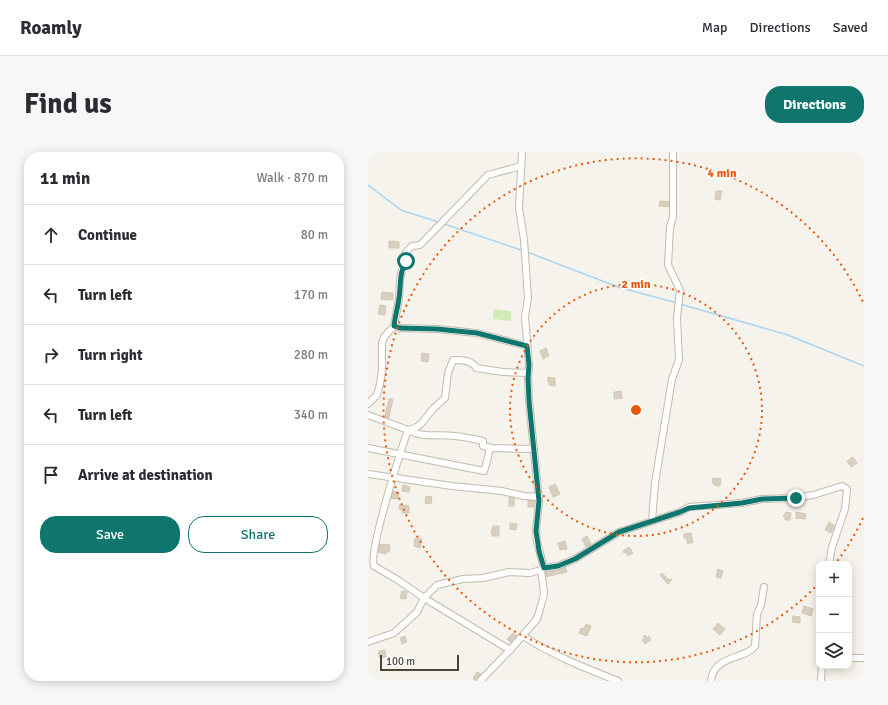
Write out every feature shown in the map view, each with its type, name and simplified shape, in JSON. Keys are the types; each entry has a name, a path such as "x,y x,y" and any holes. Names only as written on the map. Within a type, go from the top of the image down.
{"street":[{"path":"480,681 537,619 544,593 536,531 539,497 529,401 529,365 525,317 528,298 524,240 519,208 522,152"},
{"path":"652,521 655,483 672,379 679,360 677,318 680,290 668,265 670,227 673,217 673,152"},
{"path":"368,404 376,395 380,384 382,370 382,343 384,337 394,326 399,299 400,278 406,261 406,252 412,246 420,245 488,175 521,166"},
{"path":"394,326 400,328 437,329 477,333 527,346"},
{"path":"408,430 419,426 435,407 445,398 449,368 453,360 469,362 474,364 476,368 528,373"},
{"path":"368,415 414,433 432,436 454,435 483,441 483,446 490,448 534,449"},
{"path":"408,430 390,477 371,549 371,563 424,598 510,650"},
{"path":"368,448 484,471 490,448"},
{"path":"368,474 539,497"},
{"path":"368,642 394,633 417,612 424,598 437,585 463,579 483,578 509,572 530,573 558,566 575,559 619,532 689,508 742,503 762,499 796,498 813,495 842,486 847,489 845,509 832,546 830,561"},
{"path":"711,681 713,671 728,659 750,651 755,646 758,614 764,587"},
{"path":"522,636 534,644 583,668 618,681"},
{"path":"852,658 864,658"},
{"path":"821,681 822,669"}],"green space":[{"path":"494,309 511,311 511,321 493,319"}],"building":[{"path":"716,191 722,191 720,200 715,199"},
{"path":"660,201 670,202 670,207 659,206"},
{"path":"389,241 399,242 399,248 389,248"},
{"path":"382,292 393,293 393,300 381,299"},
{"path":"380,305 386,306 385,315 378,314"},
{"path":"546,348 549,356 543,359 540,351"},
{"path":"422,353 429,354 428,362 421,361"},
{"path":"548,377 555,378 555,386 549,385"},
{"path":"621,391 622,398 614,399 614,392"},
{"path":"389,399 393,399 388,421 384,420"},
{"path":"853,457 857,463 851,467 847,461"},
{"path":"713,478 721,479 720,486 712,483"},
{"path":"555,484 560,494 553,497 549,487"},
{"path":"403,485 410,487 409,492 402,491"},
{"path":"388,491 399,492 398,499 387,498"},
{"path":"426,496 432,497 431,504 425,503"},
{"path":"509,497 514,497 514,506 509,506"},
{"path":"528,499 534,499 534,507 528,507"},
{"path":"399,505 409,506 409,513 402,513 402,510 399,509"},
{"path":"786,512 791,513 790,520 785,520 785,517 783,516"},
{"path":"796,512 806,514 805,519 796,518"},
{"path":"829,522 835,526 831,533 825,530"},
{"path":"510,523 517,524 516,530 510,529"},
{"path":"493,526 499,526 499,536 492,536 491,533"},
{"path":"691,533 693,542 688,544 686,538 684,538 684,534"},
{"path":"587,536 591,544 586,547 582,539"},
{"path":"415,538 422,539 420,548 414,546"},
{"path":"565,541 567,549 560,550 558,543"},
{"path":"377,544 390,545 389,552 386,552 386,554 377,552"},
{"path":"629,547 633,553 628,556 626,552 624,553 623,551"},
{"path":"565,566 567,572 545,577 544,571"},
{"path":"718,569 723,571 721,578 716,577"},
{"path":"662,573 669,580 672,580 668,584 660,575"},
{"path":"402,591 407,592 406,599 400,598"},
{"path":"804,606 813,609 811,616 802,613"},
{"path":"793,616 800,617 800,623 792,622"},
{"path":"718,623 725,629 720,635 713,629"},
{"path":"586,624 591,626 587,636 579,633 581,628 584,629"},
{"path":"513,633 517,636 511,643 507,639"},
{"path":"645,635 647,638 649,636 651,640 645,644 642,640 645,639 643,637"},
{"path":"405,636 407,642 402,644 400,638"},
{"path":"385,650 386,657 380,658 378,653 380,653 379,651"},
{"path":"477,672 481,674 477,681 473,679"}],"waterway":[{"path":"368,185 401,210 438,222"},
{"path":"444,224 524,251"},
{"path":"527,252 618,287 677,303"},
{"path":"680,304 788,335 864,366"}],"route":[{"path":"406,261 400,278 399,299 394,326 400,328 437,329 477,333 527,346 529,357 529,401 539,501 536,531 537,542 544,568 558,566 575,559 589,552 619,532 689,508 742,503 762,499 796,498"}]}
